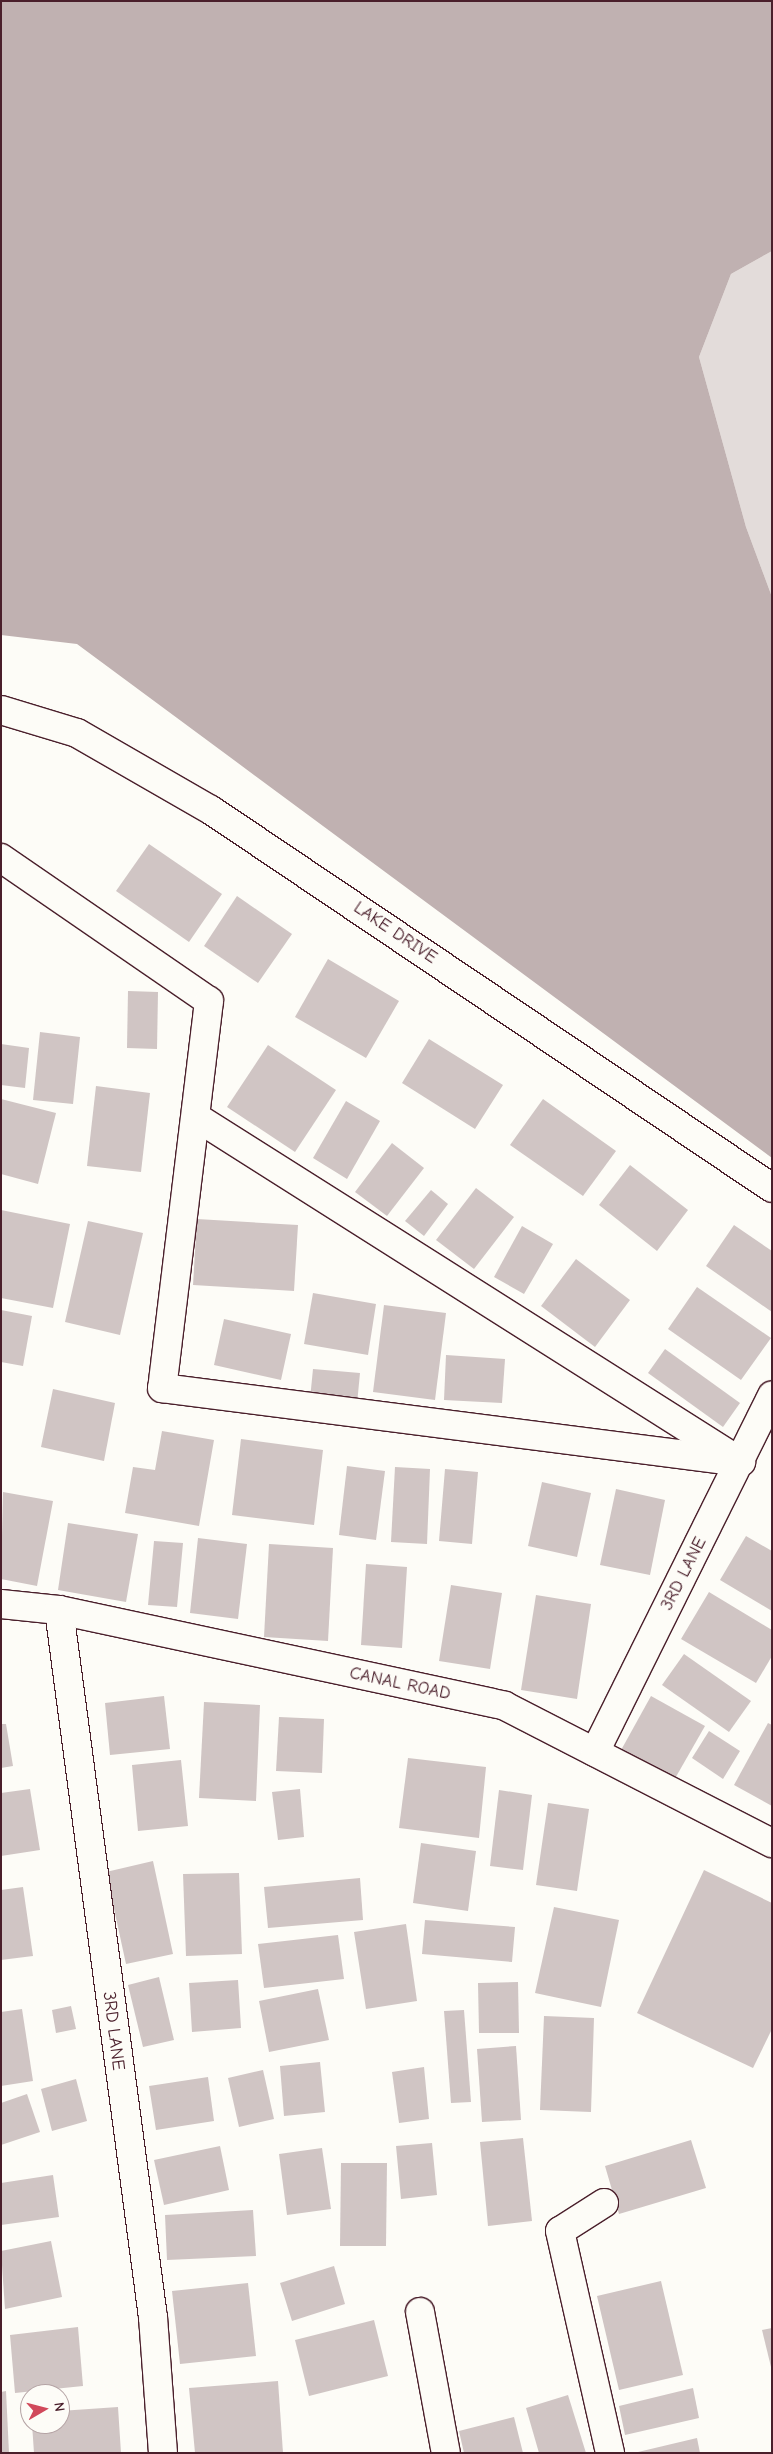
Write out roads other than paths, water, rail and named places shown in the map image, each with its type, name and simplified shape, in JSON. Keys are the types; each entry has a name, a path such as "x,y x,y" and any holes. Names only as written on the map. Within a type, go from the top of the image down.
{"street":[{"name":"LAKE DRIVE","path":"1,710 77,733 211,810 772,1188"},
{"path":"1,858 209,1002 162,1388 740,1462"},
{"path":"196,1117 740,1462"},
{"name":"3RD LANE","path":"595,1752 772,1395"},
{"name":"CANAL ROAD","path":"1,1604 59,1610 505,1706 772,1843"},
{"name":"3RD LANE","path":"59,1610 153,2317 163,2453"},
{"path":"604,2203 560,2230 610,2453"},
{"path":"420,2312 446,2453"}]}
